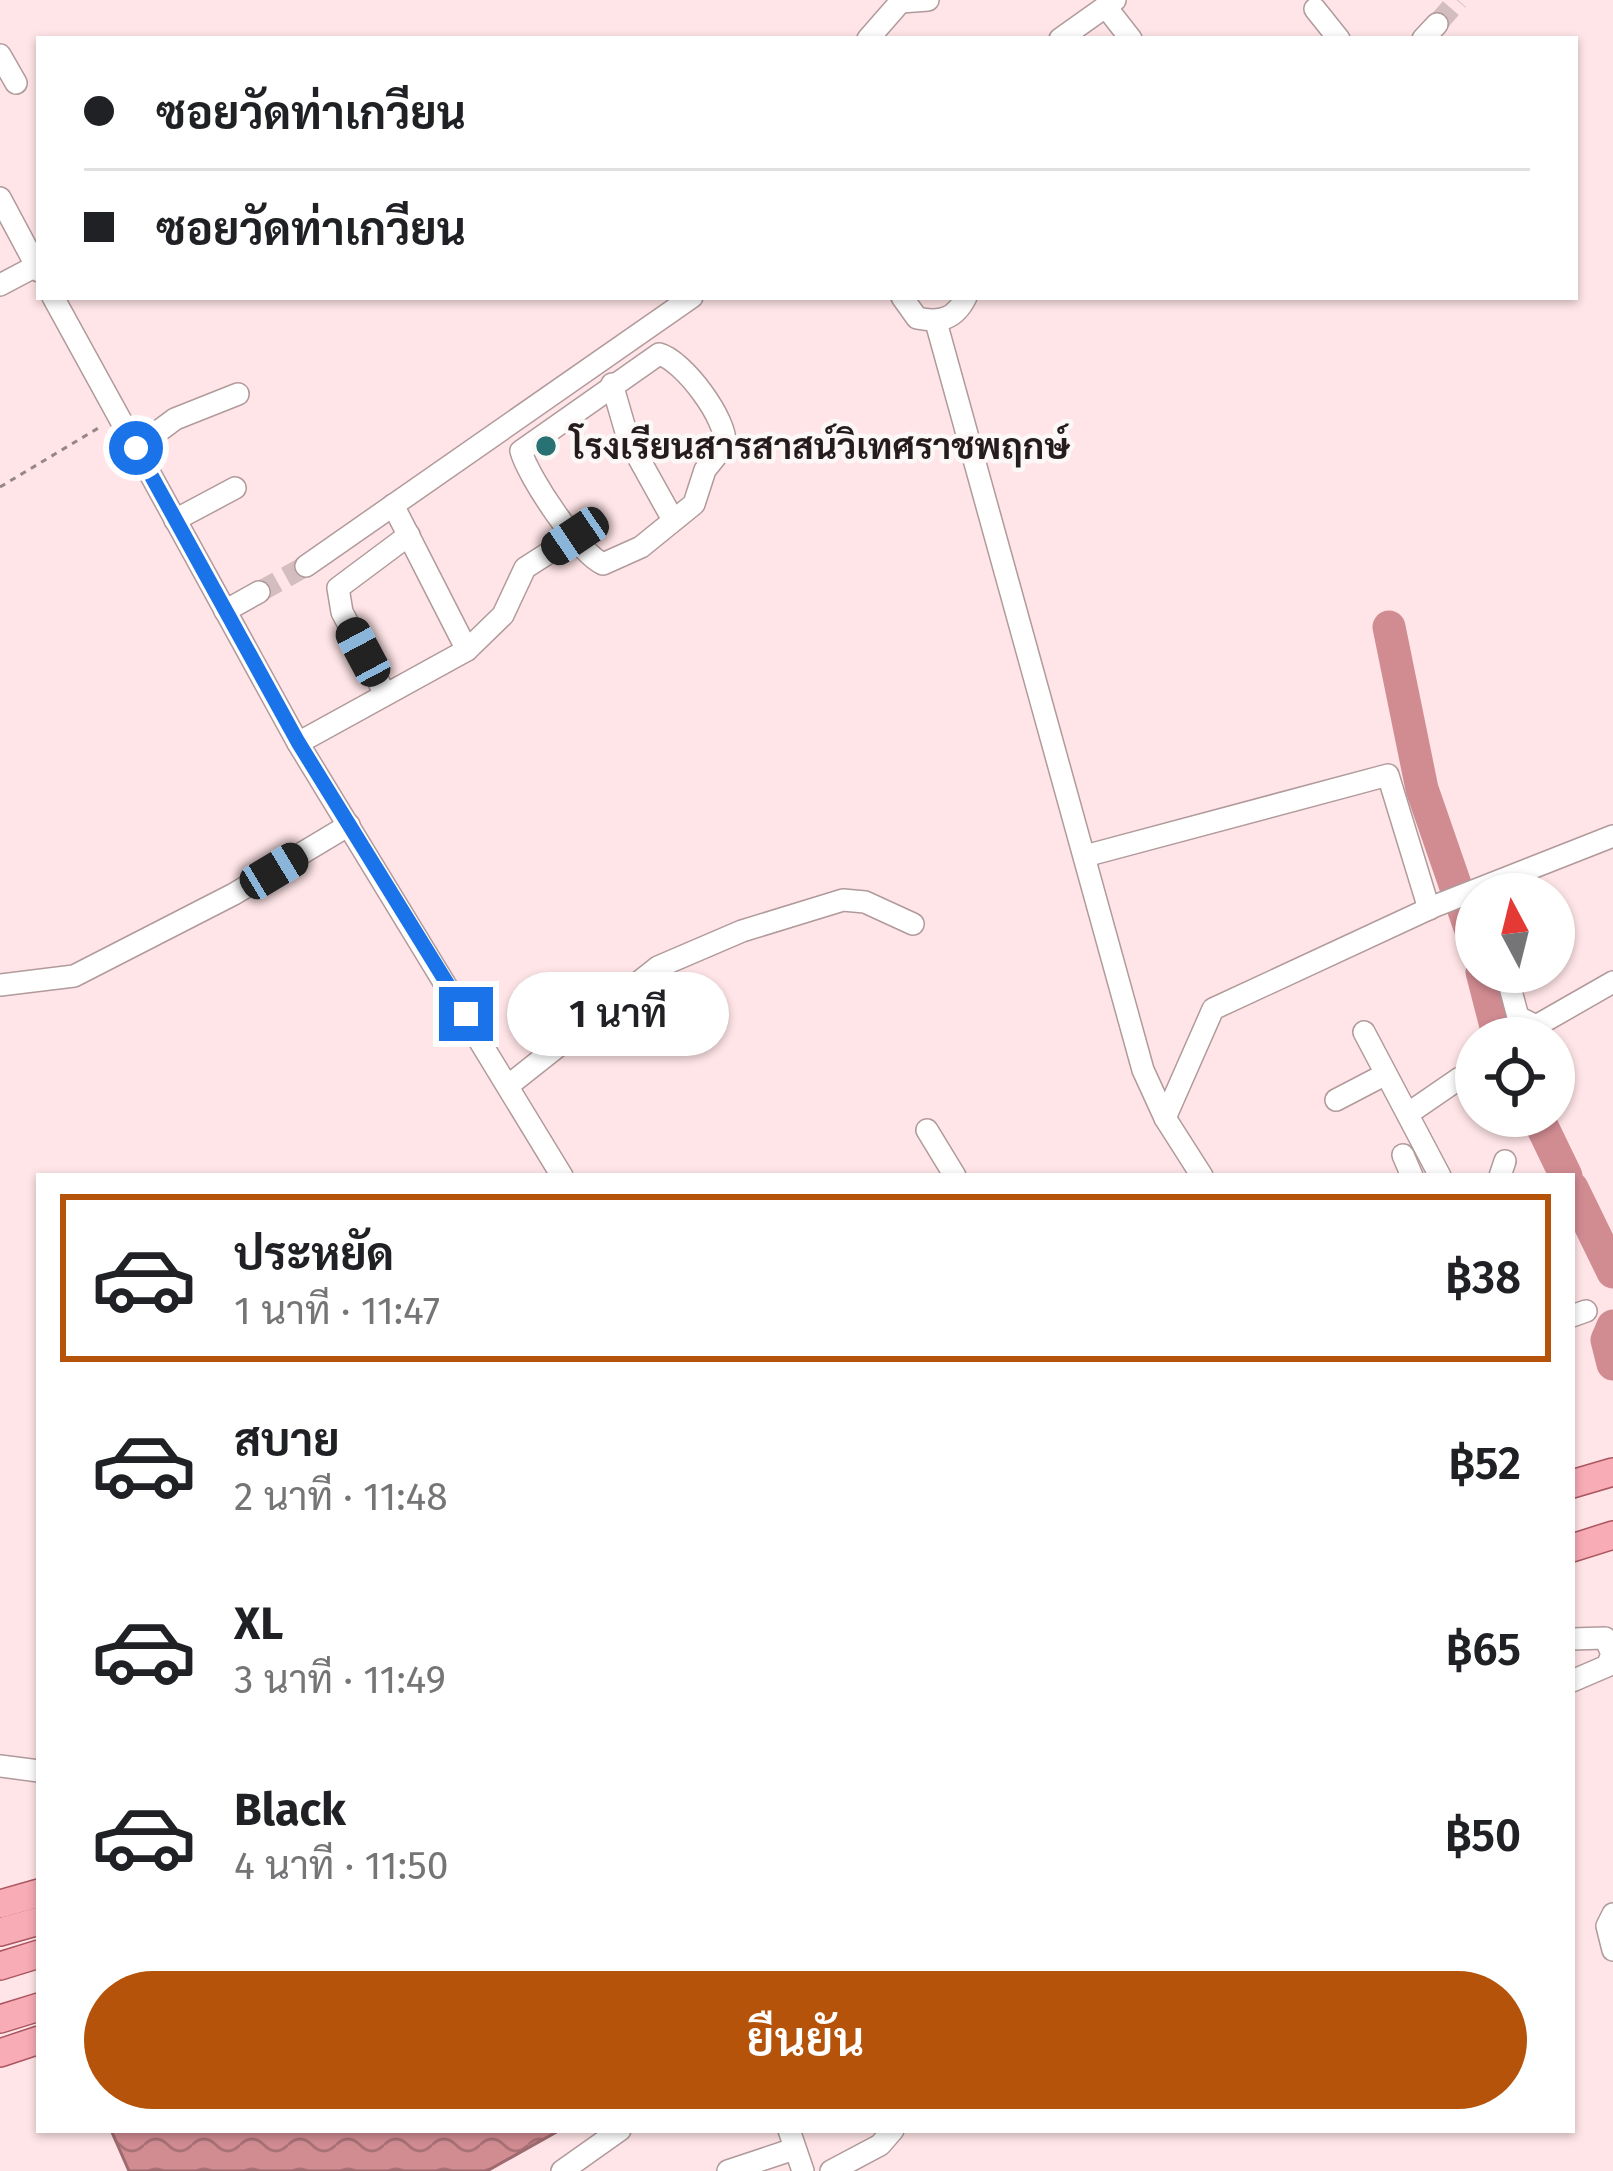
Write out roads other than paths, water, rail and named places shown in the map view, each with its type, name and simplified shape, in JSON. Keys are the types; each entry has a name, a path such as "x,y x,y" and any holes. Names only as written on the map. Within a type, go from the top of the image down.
{"main road":[{"path":"1575,1483 1613,1472"},
{"path":"1575,1547 1613,1535"},
{"path":"0,1904 36,1894"},
{"path":"0,1932 36,1922"},
{"path":"0,1966 36,1955"},
{"path":"0,2018 36,2008"},
{"path":"0,2053 36,2040"}],"street":[{"path":"878,10 902,1 928,0"},
{"path":"1064,36 1111,3 1129,36"},
{"path":"1315,9 1337,36"},
{"path":"0,56 16,83"},
{"path":"0,198 36,264"},
{"path":"0,285 36,269"},
{"path":"55,300 298,742 560,1173"},
{"path":"306,566 688,300"},
{"path":"904,300 917,318 936,322 954,315 964,300"},
{"path":"936,322 1143,1070 1165,1118 1200,1173"},
{"path":"666,354 724,426 725,445 705,470 694,504 616,562 595,561 528,470 521,451 612,384 647,358 666,354"},
{"path":"612,384 628,439 672,518"},
{"path":"136,448 175,419 238,394"},
{"path":"176,520 235,488"},
{"path":"393,505 466,650"},
{"path":"384,692 342,612 338,588 410,535"},
{"path":"298,742 466,650 503,615 525,568 575,536"},
{"path":"225,611 259,592"},
{"path":"1085,856 1388,775 1432,907"},
{"path":"0,985 74,976 235,894 349,825"},
{"path":"1523,873 1613,836"},
{"path":"1165,1118 1214,1009 1455,899"},
{"path":"509,1085 658,968 725,938 843,900 865,902 913,924"},
{"path":"1512,993 1518,1017 1536,1026 1613,982"},
{"path":"1364,1031 1439,1173"},
{"path":"1336,1100 1384,1075"},
{"path":"1409,1113 1455,1081"},
{"path":"927,1130 954,1173"},
{"path":"1575,1638 1605,1637 1612,1654 1607,1666 1575,1680"},
{"path":"0,1766 36,1771"},
{"path":"1613,1914 1607,1926 1613,1949"},
{"path":"562,2171 616,2133"},
{"path":"831,2171 880,2145 890,2133"},
{"path":"728,2171 792,2139 803,2171"}],"water":[{"path":"112,2133 555,2133 487,2171 129,2171"}],"waterway":[{"path":"1389,627 1422,789 1455,884"},
{"path":"1487,993 1494,1017"},
{"path":"1547,1137 1565,1173"},
{"path":"1575,1194 1613,1272"},
{"path":"1613,1326 1607,1340 1613,1364"}],"tunnel":[{"path":"1437,24 1458,0"},
{"path":"259,592 306,566"}],"place":[{"name":"โรงเรียนสารสาสน์วิเทศราชพฤกษ์","path":"546,446"}]}
